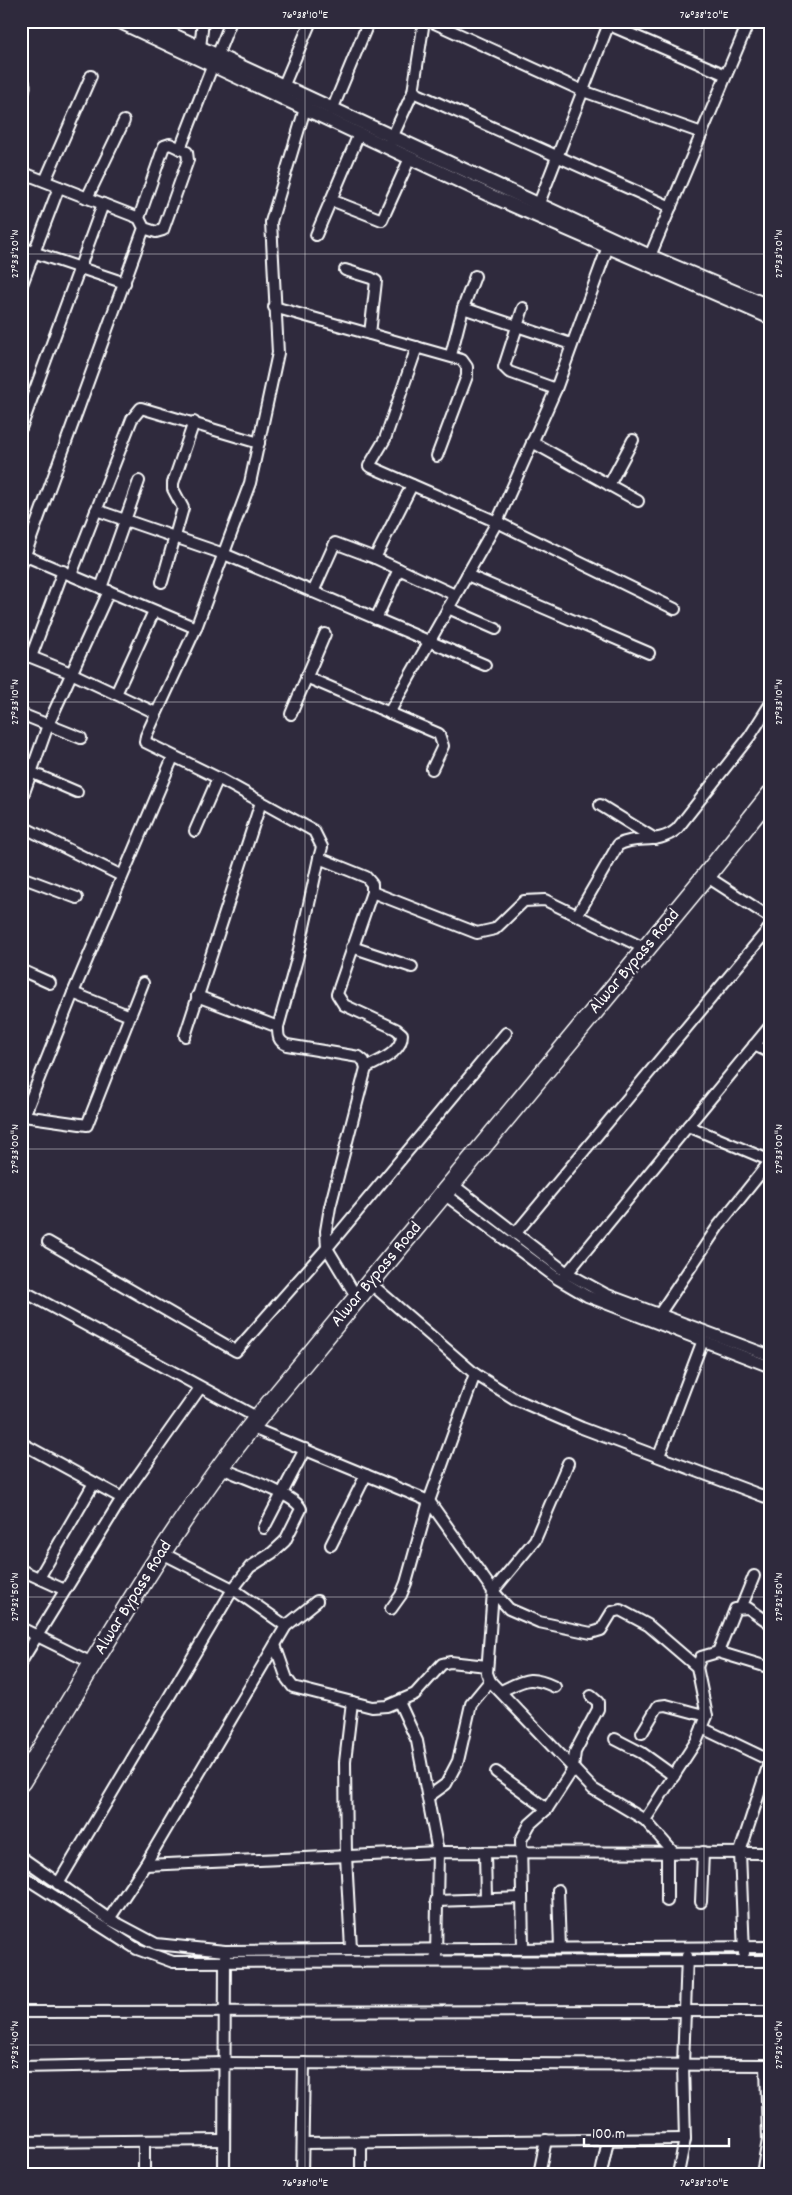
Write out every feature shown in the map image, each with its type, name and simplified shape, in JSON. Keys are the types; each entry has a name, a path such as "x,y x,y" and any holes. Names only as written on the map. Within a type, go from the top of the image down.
{"highway":[{"name":"Alwar Bypass Road","path":"21,1782 92,1664 219,1467 254,1422 706,876 771,794"}],"street":[{"path":"118,21 307,104 332,110 389,142 771,318"},
{"path":"143,21 200,48 215,62 283,87 307,104 359,134 389,142 410,158 536,210"},
{"path":"200,48 203,21"},
{"path":"180,148 231,21"},
{"path":"283,87 311,21"},
{"path":"332,110 369,21"},
{"path":"389,142 413,92 424,21"},
{"path":"430,21 583,90 702,133"},
{"path":"650,256 749,21"},
{"path":"536,210 583,90 606,23 726,75"},
{"path":"45,181 91,76"},
{"path":"21,78 25,89 21,97"},
{"path":"413,92 671,207"},
{"path":"307,104 271,222 274,307 278,341 277,364 250,483 196,628 156,713 145,742 218,778 314,832 322,847 297,959 278,1026 278,1037 282,1043 359,1057 364,1061 366,1068 330,1207 326,1231 327,1248 357,1298"},
{"path":"87,198 124,120"},
{"path":"316,236 359,134"},
{"path":"21,172 139,218 144,228 156,232 163,230 188,160 187,152 170,144 164,146 139,218"},
{"path":"331,200 382,220 410,158"},
{"path":"21,287 59,187"},
{"path":"21,428 103,204"},
{"path":"21,566 23,555 144,228"},
{"path":"609,243 650,256 771,307"},
{"path":"389,713 497,522 556,389 609,243"},
{"path":"21,248 125,283"},
{"path":"345,270 376,281 370,334"},
{"path":"451,355 463,308 475,276"},
{"path":"274,307 451,355 462,360 467,367 467,376 437,456"},
{"path":"463,308 571,344"},
{"path":"523,308 504,368 509,372 556,389"},
{"path":"417,347 385,439 369,466 497,522 675,609"},
{"path":"156,713 72,673 26,655 96,510 135,413 142,408 148,408 259,443"},
{"path":"162,582 176,539 183,508 173,489 173,483 194,422"},
{"path":"609,485 633,440"},
{"path":"532,442 638,501"},
{"path":"21,801 26,770 72,673 105,590 125,520 139,481"},
{"path":"375,558 412,484"},
{"path":"96,510 224,554 485,665"},
{"path":"313,592 335,543 375,558 455,595"},
{"path":"23,555 196,628"},
{"path":"376,619 399,569"},
{"path":"467,575 649,653"},
{"path":"448,608 496,629"},
{"path":"116,694 154,611"},
{"path":"292,714 325,634"},
{"path":"306,677 439,734 443,746 432,769"},
{"path":"578,914 618,845 626,840 655,840 668,837 677,829 750,736 771,704"},
{"path":"21,714 80,738"},
{"path":"143,983 86,1125 23,1116 173,757"},
{"path":"26,770 76,792"},
{"path":"195,831 218,778"},
{"path":"185,1036 261,802"},
{"path":"600,804 655,840"},
{"path":"21,826 122,876"},
{"path":"319,858 366,877 372,884 372,892 338,987 339,999 344,1005 396,1029 402,1034 400,1047 366,1068"},
{"path":"21,876 77,898"},
{"path":"706,876 771,918"},
{"path":"372,892 476,933 495,930 524,901 532,899 545,900 578,914 646,949"},
{"path":"515,1234 771,926"},
{"path":"352,947 412,967"},
{"path":"21,970 50,983"},
{"path":"73,993 130,1016"},
{"path":"197,996 278,1026"},
{"path":"564,1277 771,1025"},
{"path":"48,1242 236,1352 327,1248 506,1033"},
{"path":"754,1045 771,1054"},
{"path":"660,1313 719,1225 771,1161 688,1126"},
{"path":"448,1190 515,1234 587,1296 771,1366"},
{"path":"448,1190 564,1277 771,1356"},
{"path":"370,1283 475,1374 515,1399 582,1428 771,1499"},
{"path":"21,1290 200,1388 254,1422 305,1449 428,1501 493,1591 509,1609 540,1622 591,1633 601,1630 612,1612 620,1610 648,1625 697,1667"},
{"path":"659,1456 703,1340"},
{"path":"391,1609 401,1595 406,1583 428,1501 475,1374"},
{"path":"21,1662 122,1498 200,1388"},
{"path":"22,1446 122,1498"},
{"path":"264,1528 305,1449"},
{"path":"568,1463 535,1540 493,1591 487,1666 490,1681 593,1789 645,1820 670,1852 667,1901"},
{"path":"58,1884 232,1590 250,1567 272,1553 284,1541 298,1519 301,1510 299,1504 281,1494 219,1467"},
{"path":"331,1545 366,1475"},
{"path":"39,1578 94,1483"},
{"path":"162,1553 232,1590 286,1626"},
{"path":"21,1570 65,1590"},
{"path":"741,1608 754,1576"},
{"path":"109,1919 145,1865 286,1626 317,1601"},
{"path":"718,1652 732,1614 741,1608 748,1608 771,1624"},
{"path":"21,1628 92,1664"},
{"path":"275,1645 287,1679 293,1687 372,1707 399,1702 415,1694 442,1664 450,1662 487,1666"},
{"path":"645,1820 697,1740 707,1716 697,1667 700,1657 718,1652 771,1668"},
{"path":"500,1691 529,1678 540,1680 555,1687"},
{"path":"428,1797 446,1784 450,1777 458,1762 472,1704 490,1681"},
{"path":"522,1948 521,1840 530,1824 547,1809 572,1769 574,1752 598,1709 598,1702 591,1696"},
{"path":"351,1949 346,1856 345,1762 352,1702"},
{"path":"399,1702 417,1741 438,1852 436,1962"},
{"path":"642,1733 658,1706 666,1705 707,1716"},
{"path":"702,1728 770,1759 740,1852 745,1961"},
{"path":"615,1739 642,1753 674,1776"},
{"path":"496,1772 547,1809"},
{"path":"145,1865 438,1852 771,1853"},
{"path":"485,1852 486,1899"},
{"path":"701,1902 703,1852"},
{"path":"21,1857 109,1919 156,1944 225,1956 436,1962 771,1961"},
{"path":"21,1875 137,1949 173,1962 225,1956 351,1949 771,1947"},
{"path":"558,1890 560,1948"},
{"path":"436,1901 522,1898"},
{"path":"678,2174 685,2139 683,2065 688,1948"},
{"path":"224,2174 225,1956"},
{"path":"21,2012 771,2011"},
{"path":"21,2067 225,2063 769,2065 770,2140 762,2174"},
{"path":"302,2174 304,2063"},
{"path":"303,2143 685,2139"},
{"path":"21,2142 224,2140"},
{"path":"539,2174 546,2140"},
{"path":"602,2174 608,2140"},
{"path":"144,2141 144,2174"},
{"path":"361,2142 361,2174"}]}
